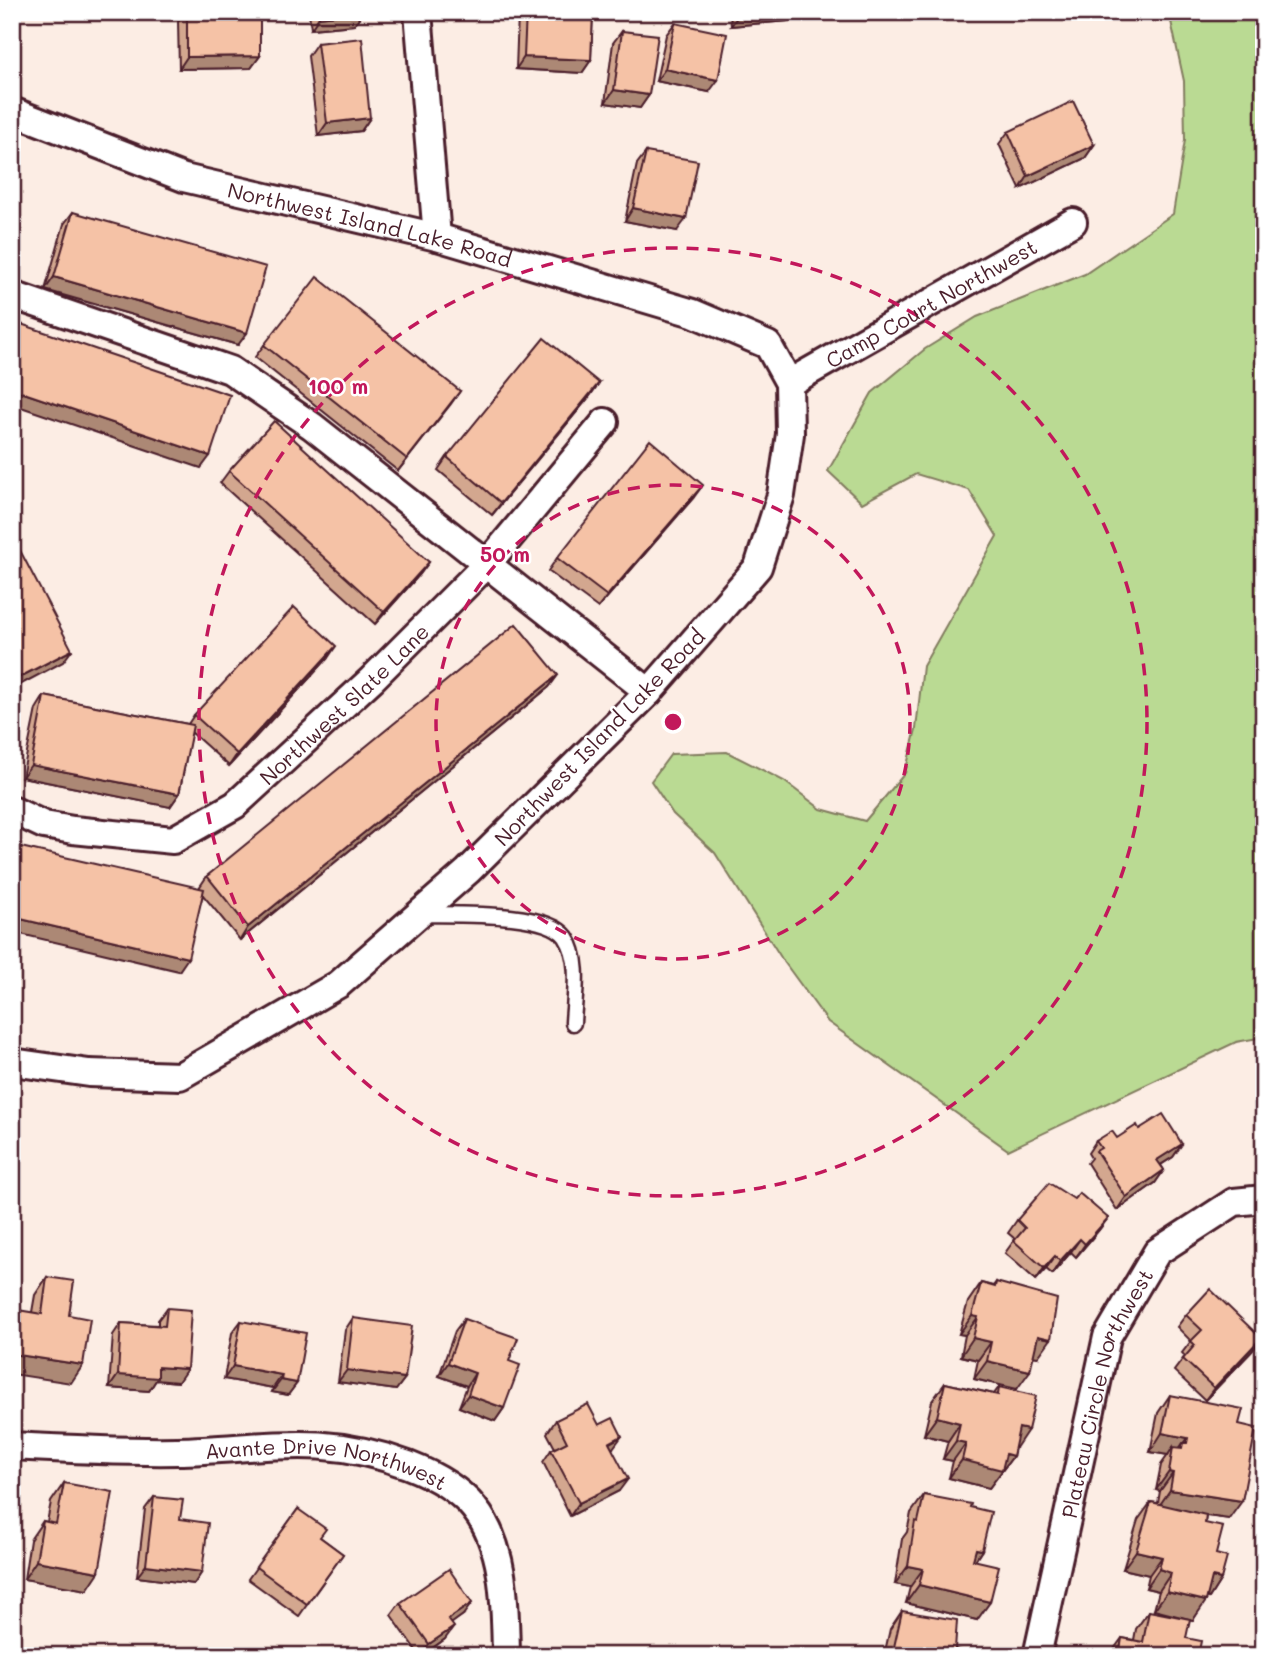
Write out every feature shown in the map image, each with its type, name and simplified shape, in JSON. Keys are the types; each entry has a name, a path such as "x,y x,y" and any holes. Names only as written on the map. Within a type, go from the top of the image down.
{"street":[{"path":"418,12 437,237"},
{"name":"Northwest Island Lake Road","path":"12,111 184,178 437,237 693,313 768,345 789,383 790,434 781,495 758,567 649,692 468,871 338,984 180,1076 89,1073 12,1062"},
{"name":"Camp Court Northwest","path":"789,383 1073,222"},
{"path":"12,295 230,370 312,426 649,692"},
{"name":"Northwest Slate Lane","path":"12,810 44,825 73,831 173,840 235,805 372,679 488,563 605,422"},
{"name":"Plateau Circle Northwest","path":"1037,1656 1107,1337 1157,1252 1234,1202 1264,1199"},
{"name":"Avante Drive Northwest","path":"12,1446 179,1451 288,1443 338,1445 373,1452 421,1470 452,1488 475,1508 494,1545 505,1603 506,1656"}],"lane":[{"path":"419,914 544,922 566,937 576,968 573,1023"}],"green space":[{"path":"1169,12 1264,12 1264,1037 1236,1042 1008,1150 828,1022 782,959 715,853 673,814 651,781 671,754 727,752 784,781 821,809 865,821 905,773 916,729 923,666 997,536 969,490 916,474 862,503 828,471 872,393 925,349 977,317 1085,274 1173,214 1185,140 1184,81"}],"building":[{"path":"187,12 260,12 260,56 187,57"},
{"path":"319,12 363,12 319,17"},
{"path":"526,12 593,12 591,60 524,57"},
{"path":"675,23 727,34 718,80 665,69"},
{"path":"622,31 658,35 649,95 614,90"},
{"path":"362,38 370,118 327,123 317,43"},
{"path":"1073,101 1094,145 1028,176 1008,132"},
{"path":"646,152 698,161 686,219 633,208"},
{"path":"73,212 266,267 247,333 54,277"},
{"path":"317,277 460,391 407,459 264,345"},
{"path":"12,321 230,395 210,456 12,389"},
{"path":"544,338 599,383 501,503 447,457"},
{"path":"274,421 429,562 384,612 229,471"},
{"path":"650,440 703,485 607,596 557,558"},
{"path":"12,535 72,650 12,681"},
{"path":"294,607 336,646 237,754 194,715"},
{"path":"516,624 558,675 248,927 207,876"},
{"path":"44,696 193,725 179,794 31,765"},
{"path":"12,845 204,889 188,958 12,917"},
{"path":"1163,1114 1182,1144 1157,1160 1164,1170 1126,1197 1096,1151 1101,1148 1096,1141 1112,1131 1117,1138 1137,1125 1139,1129"},
{"path":"1049,1183 1074,1199 1079,1193 1108,1218 1085,1244 1080,1239 1060,1261 1055,1256 1044,1268 1014,1241 1025,1228 1017,1220"},
{"path":"47,1277 74,1281 69,1315 90,1319 83,1365 12,1354 12,1309 42,1314"},
{"path":"996,1282 1057,1299 1051,1339 1038,1336 1030,1371 987,1361 991,1342 973,1338 978,1317 972,1316 981,1283 995,1287"},
{"path":"1210,1289 1261,1338 1214,1388 1183,1359 1195,1345 1191,1341 1202,1330 1186,1315"},
{"path":"167,1308 191,1310 187,1369 158,1367 158,1378 118,1375 121,1323 165,1326"},
{"path":"353,1318 412,1326 405,1378 347,1370"},
{"path":"464,1319 518,1338 509,1361 520,1365 504,1408 468,1395 475,1373 448,1363"},
{"path":"241,1321 306,1333 297,1383 281,1380 282,1375 233,1366"},
{"path":"945,1383 998,1395 999,1387 1036,1396 1028,1430 1019,1428 1013,1456 1006,1454 1002,1470 962,1460 966,1443 956,1441 960,1423 937,1417"},
{"path":"1170,1395 1243,1409 1239,1424 1256,1428 1242,1501 1170,1490 1173,1473 1169,1472 1173,1447 1182,1448 1188,1438 1162,1433"},
{"path":"588,1404 599,1425 613,1418 622,1436 609,1443 628,1479 579,1503 551,1450 567,1442 556,1420"},
{"path":"64,1483 113,1492 99,1572 36,1561 43,1521 56,1524"},
{"path":"924,1495 971,1504 970,1507 991,1512 982,1550 976,1549 973,1560 999,1566 990,1602 919,1585 923,1569 908,1566 915,1521 918,1522"},
{"path":"154,1497 183,1500 180,1519 208,1523 202,1572 146,1565"},
{"path":"1151,1502 1206,1515 1205,1523 1223,1527 1216,1554 1227,1557 1221,1579 1212,1577 1206,1601 1167,1592 1171,1573 1159,1569 1162,1557 1136,1551"},
{"path":"298,1509 326,1529 320,1537 343,1554 307,1604 256,1567"},
{"path":"449,1569 472,1603 448,1619 454,1627 429,1644 400,1603"},
{"path":"902,1611 957,1620 955,1649 961,1651 960,1656 892,1656"},
{"path":"1149,1611 1190,1619 1186,1638 1201,1641 1198,1656 1119,1656 1122,1638 1143,1642"}]}
